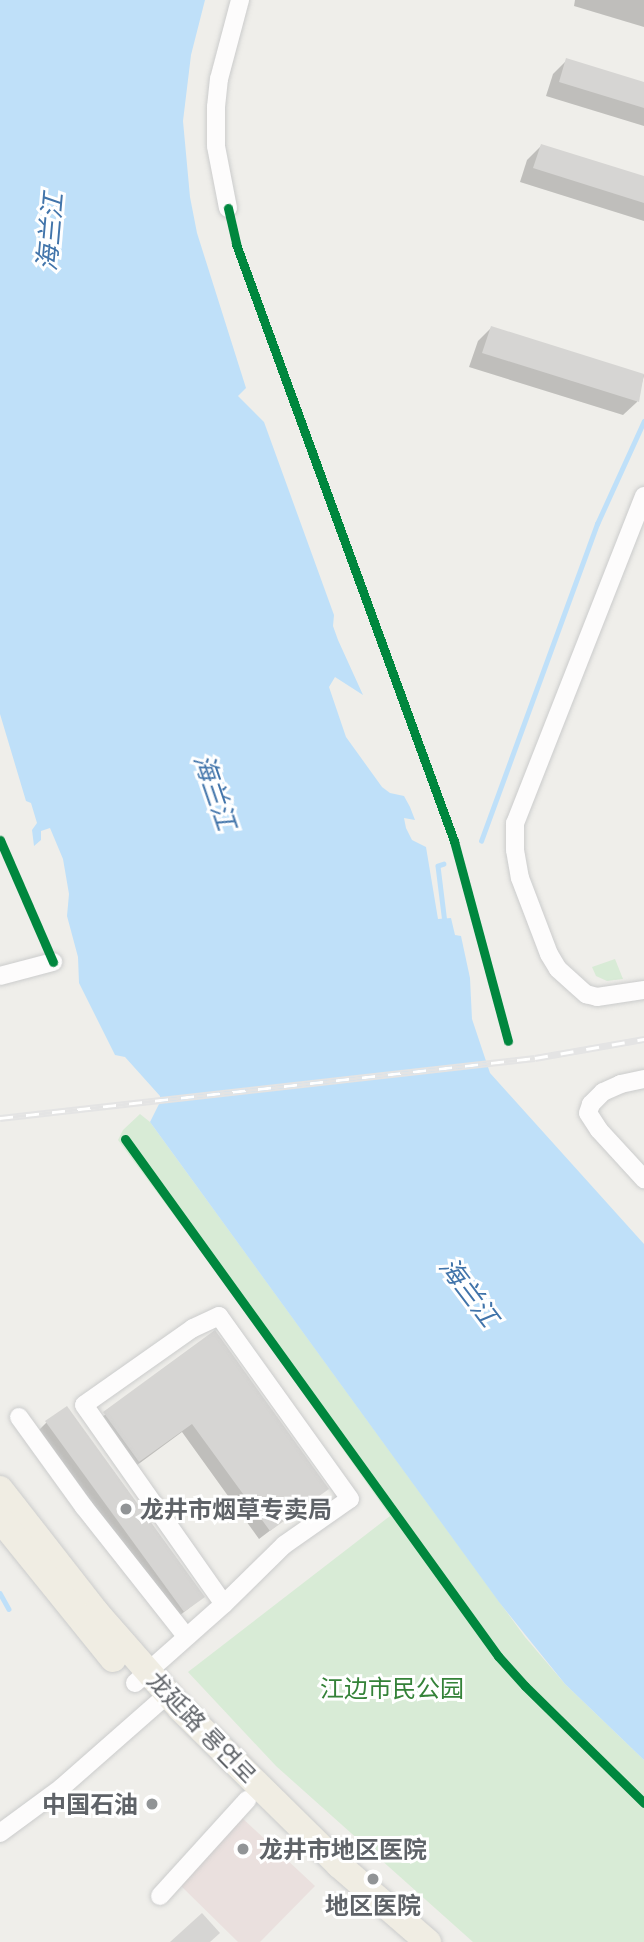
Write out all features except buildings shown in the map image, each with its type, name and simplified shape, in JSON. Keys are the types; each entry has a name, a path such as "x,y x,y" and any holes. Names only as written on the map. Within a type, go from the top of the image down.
{"highway":[{"name":"龙延路 룡연로","path":"0,1489 141,1677 247,1800 294,1847 403,1942"},
{"name":"龙延路 룡연로","path":"0,1518 63,1601 141,1677"},
{"name":"龙延路 룡연로","path":"161,1700 428,1942"}],"street":[{"path":"228,208 216,145 216,107 219,79 240,0"},
{"path":"644,496 515,823 514,850 520,878 549,954 558,969 586,994 597,997 644,990"},
{"path":"0,976 53,962"},
{"path":"644,1079 621,1084 603,1092 591,1104 588,1113 599,1130 644,1179"},
{"path":"141,1677 224,1604 284,1545 350,1499 219,1316 193,1328 84,1405 224,1604"},
{"path":"19,1417 84,1507 186,1636"},
{"path":"0,1833 61,1788 161,1700"},
{"path":"160,1896 247,1800"}],"shaded area":[{"name":"龙井市地区医院","path":"240,1816 315,1886 260,1942 238,1942 178,1883"}],"green space":[{"path":"615,959 623,979 607,981 596,976 592,967"},
{"name":"江边市民公园","path":"140,1114 150,1122 525,1637 565,1684 644,1760 644,1942 473,1942 276,1766 188,1672 390,1516 237,1300 118,1140 123,1130"}],"water":[{"name":"海兰江","path":"0,0 205,0 191,55 183,121 190,197 197,233 246,388 238,396 264,422 334,615 333,626 338,640 363,695 335,677 329,687 346,737 382,787 390,793 404,796 410,807 415,820 404,818 406,828 412,840 426,847 438,919 451,918 455,935 461,936 470,978 472,1019 490,1073 644,1244 644,1760 565,1684 499,1602 150,1122 160,1102 160,1096 125,1057 115,1055 79,983 78,957 67,916 69,894 63,859 50,828 41,831 41,840 34,846 32,830 37,823 31,803 26,801 0,714"}],"waterway":[{"path":"481,841 597,524 644,421"},
{"path":"444,864 438,866 445,923"},
{"path":"0,1593 9,1609"}],"railway":[{"path":"0,1118 535,1058 644,1039"}],"cycle path":[{"path":"228,208 236,244 454,841 508,1041"},
{"path":"0,840 53,962"},
{"path":"125,1139 498,1656 644,1803"}],"place":[{"name":"龙井市烟草专卖局","path":"126,1509"},
{"name":"中国石油","path":"152,1804"},
{"name":"龙井市地区医院","path":"243,1849"},
{"name":"地区医院","path":"373,1879"}]}
